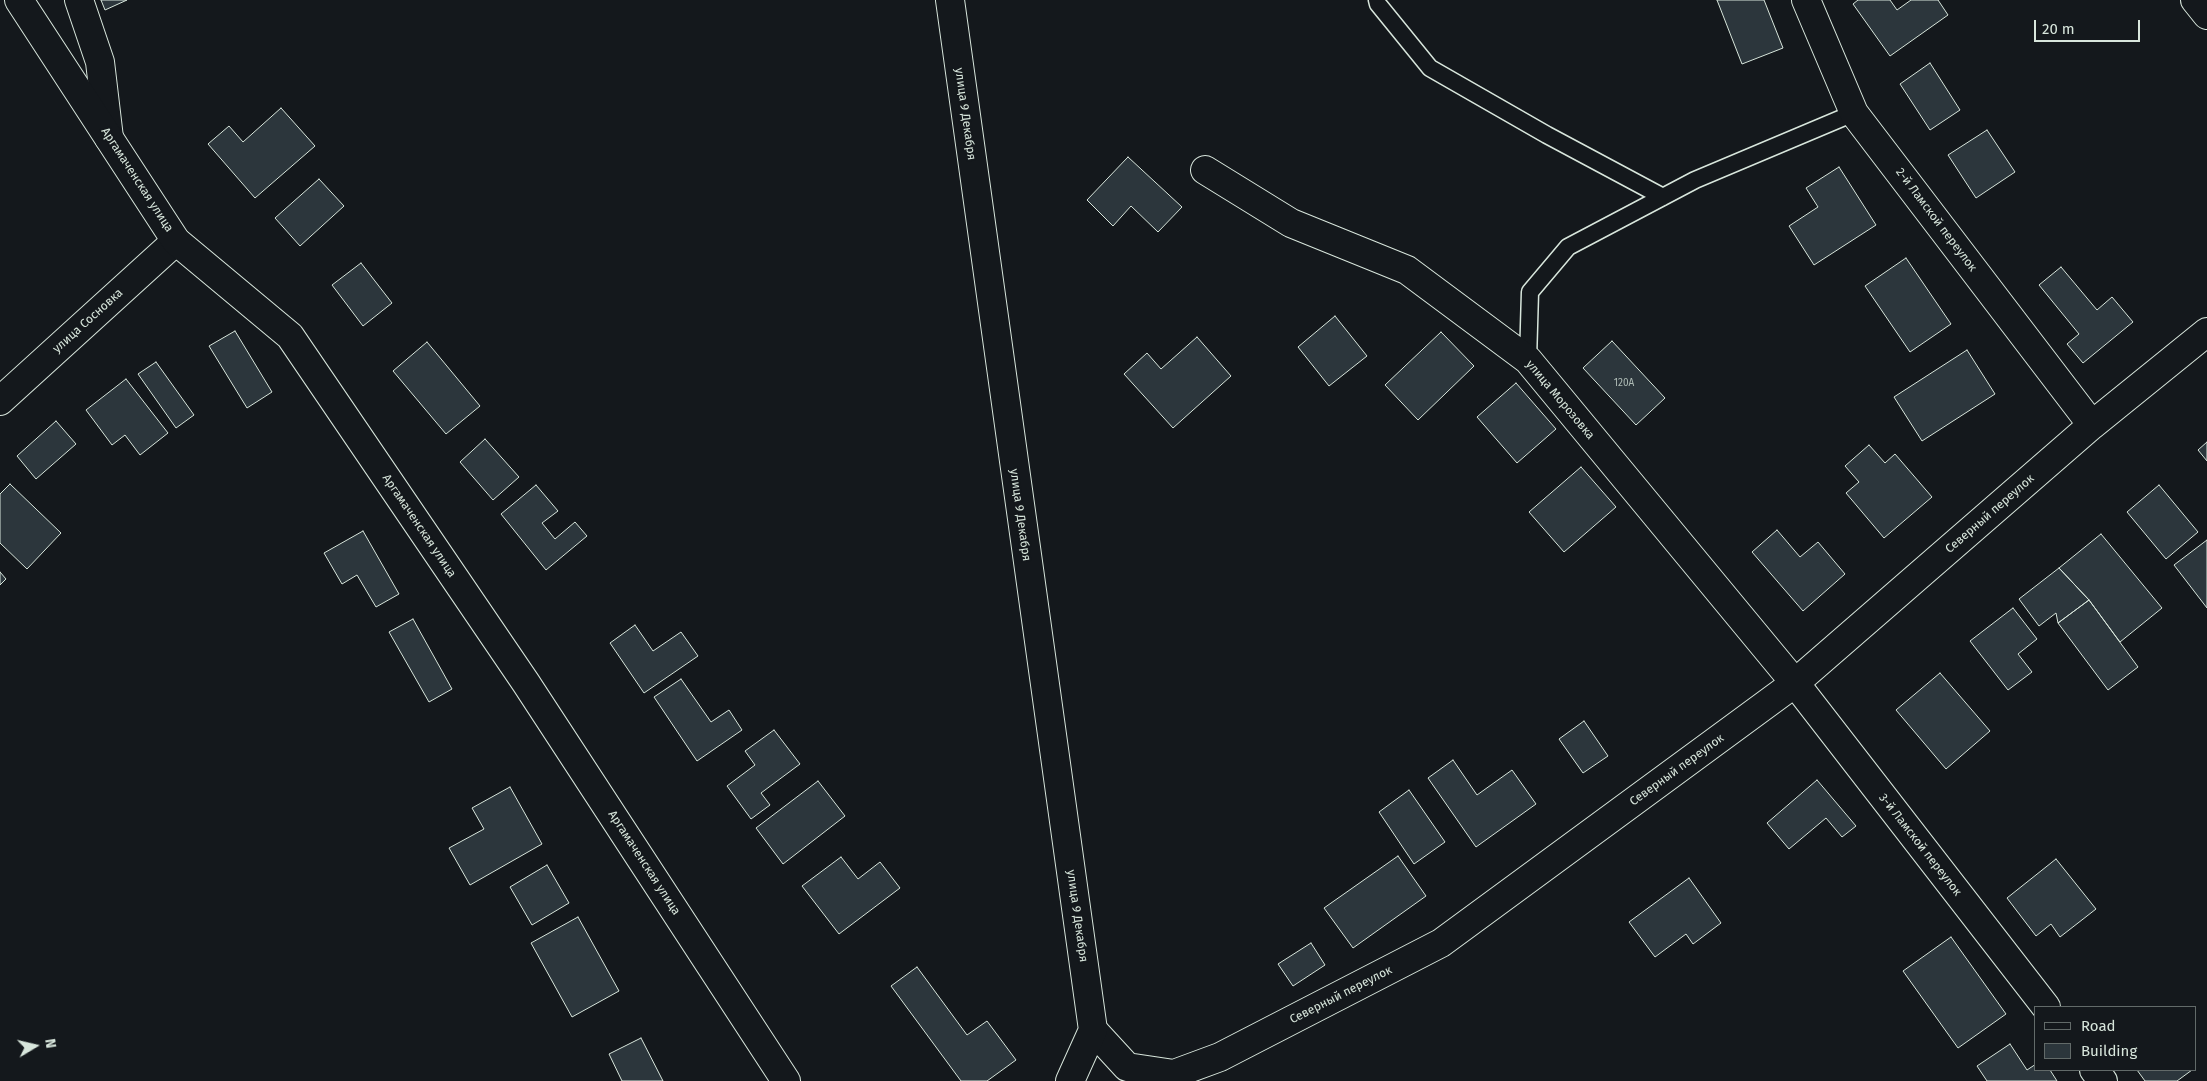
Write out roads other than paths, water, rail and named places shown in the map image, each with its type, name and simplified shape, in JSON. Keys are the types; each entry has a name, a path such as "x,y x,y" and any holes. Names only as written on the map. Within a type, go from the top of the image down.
{"street":[{"name":"Аргамаченская улица","path":"19,0 176,241 290,336 526,683 786,1081"},
{"path":"79,0 100,62 109,138"},
{"name":"улица 9 Декабря","path":"950,0 1093,1030"},
{"name":"2-й Ламской переулок","path":"1806,0 1854,113 2092,425"},
{"path":"2195,0 2207,15"},
{"name":"улица Морозовка","path":"1205,170 1291,223 1407,270 1528,360 1795,683"},
{"name":"улица Сосновка","path":"0,401 176,241"},
{"name":"Северный переулок","path":"1093,1030 1127,1067 1174,1074 1220,1056 1441,943 1795,683 2092,425 2207,332"},
{"name":"3-й Ламской переулок","path":"1795,683 2045,1006"},
{"path":"1070,1081 1093,1030"},
{"path":"2095,1071 2103,1081"}],"lane":[{"path":"1377,0 1378,4 1430,68 1547,136 1663,197"},
{"path":"1528,360 1530,292 1568,247 1695,180 1854,113"}]}
